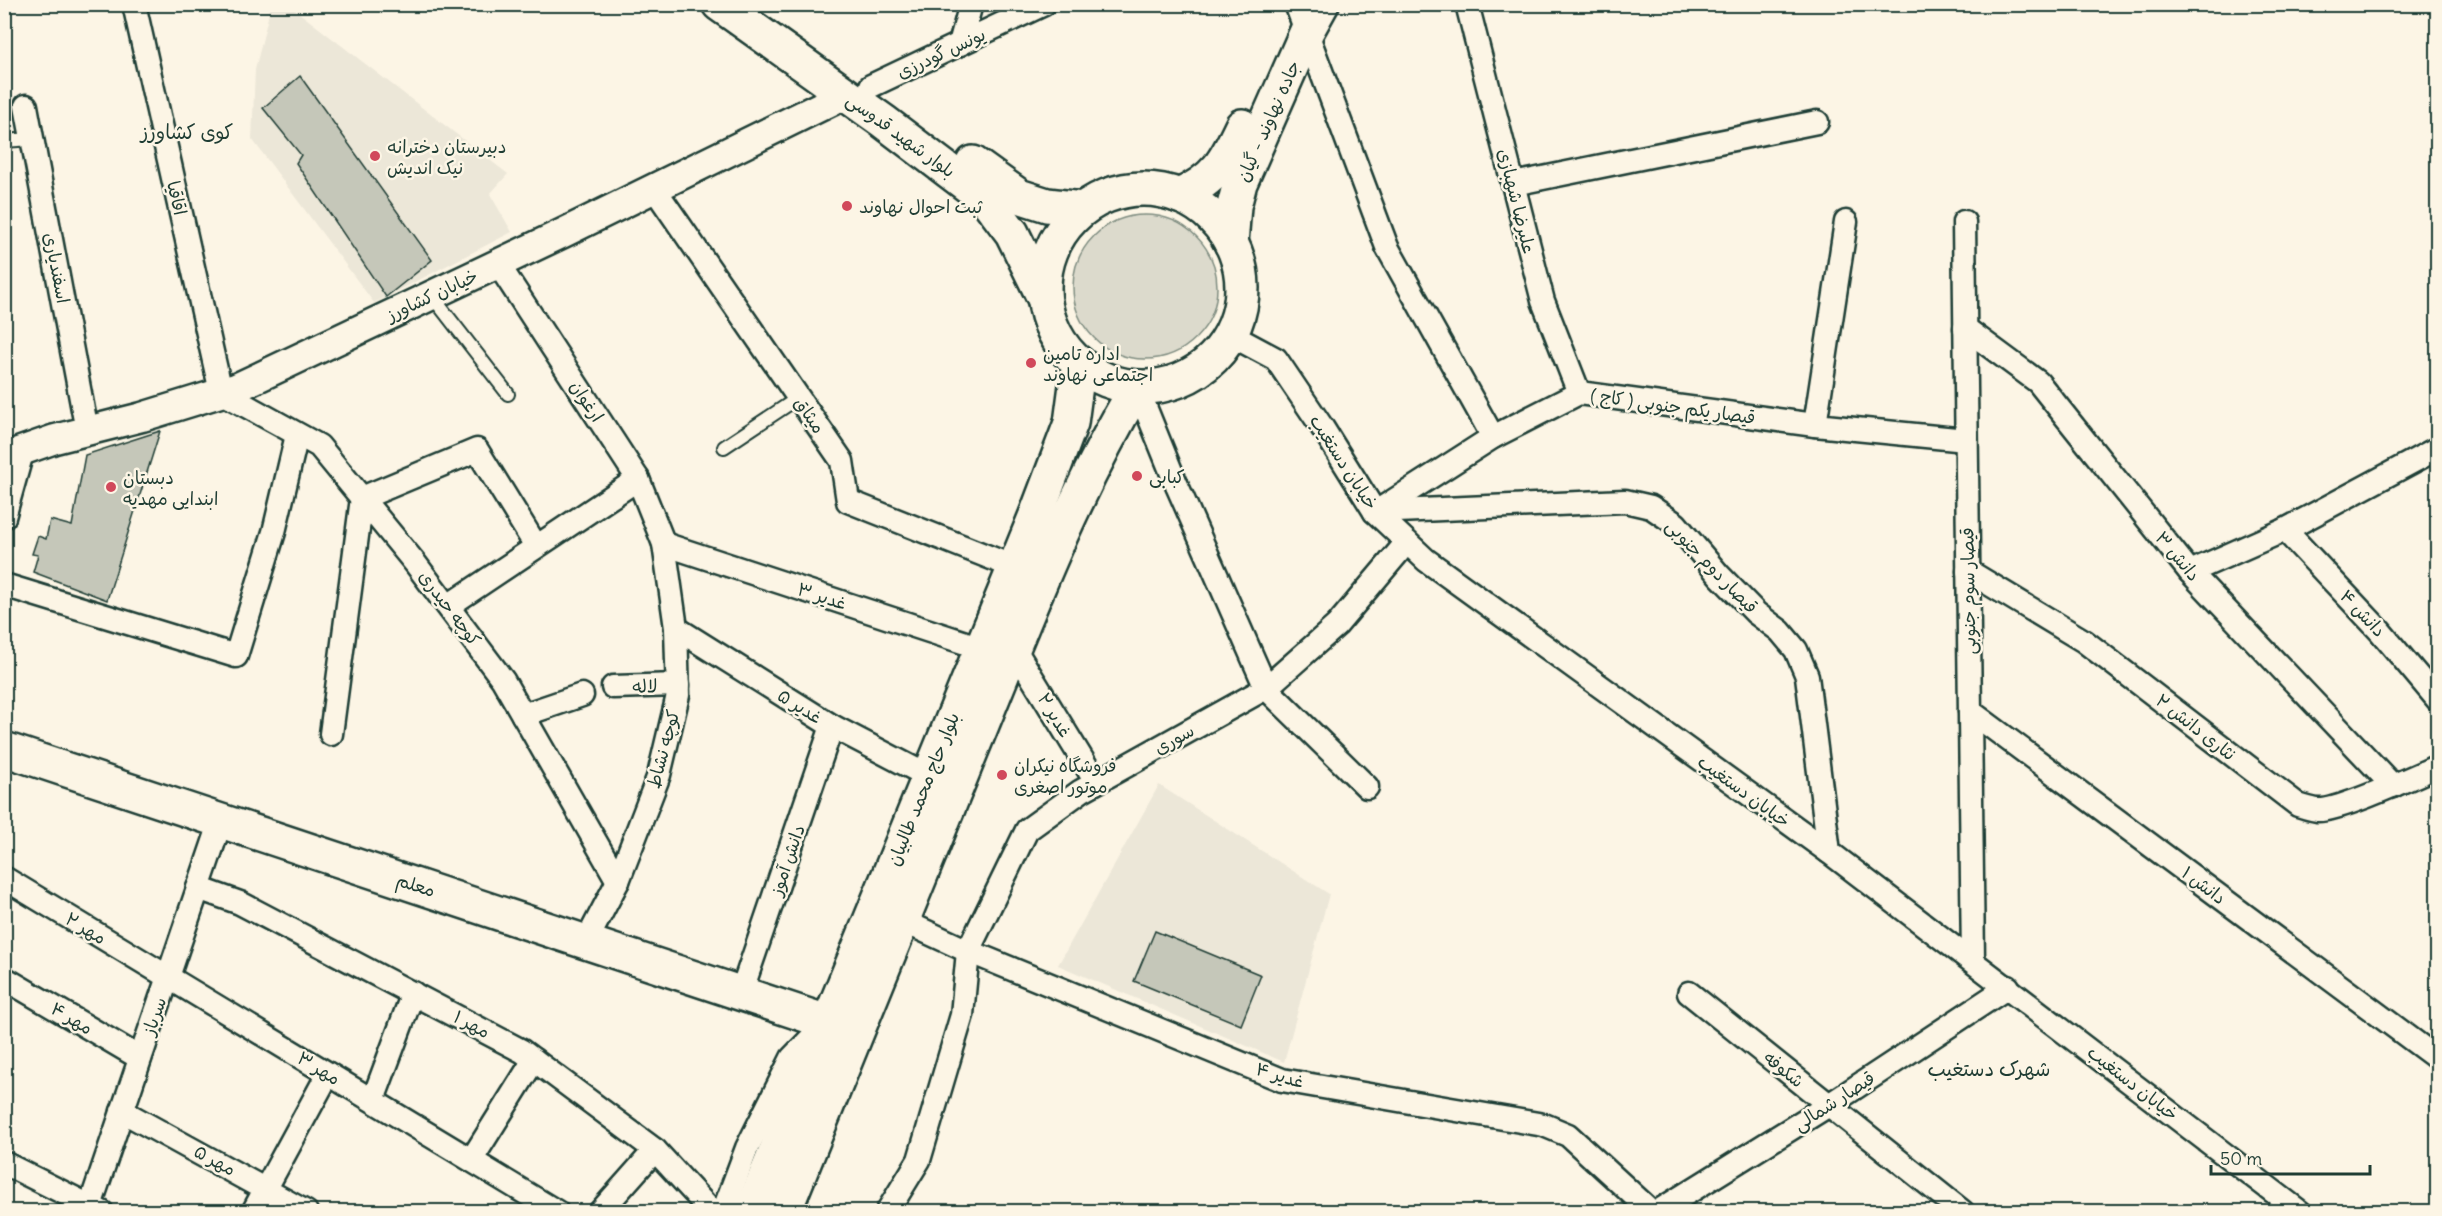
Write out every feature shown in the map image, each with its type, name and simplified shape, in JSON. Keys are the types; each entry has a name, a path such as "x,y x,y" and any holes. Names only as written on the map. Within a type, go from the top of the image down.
{"main road":[{"name":"بلوار شهید قدوسی","path":"719,4 858,90 1019,196 1047,205 1082,209"},
{"name":"بلوار شهید قدوسی","path":"758,4 987,200 1011,233 1044,299"},
{"name":"جاده نهاوند - گیان","path":"1179,196 1209,179 1221,168 1304,11"},
{"name":"جاده نهاوند - گیان","path":"1231,243 1234,206 1240,183 1304,11"},
{"path":"1133,189 1161,190 1179,196 1188,199 1210,215 1231,243 1238,259 1242,284 1240,310 1231,335 1214,357 1192,374 1166,384 1137,387 1116,383 1096,375 1079,363 1062,345 1051,323 1044,299 1046,266 1059,234 1082,209 1106,195 1133,189"},
{"name":"بلوار حاج محمد طالبیان","path":"751,1212 1071,423 1079,363"},
{"name":"بلوار حاج محمد طالبیان","path":"784,1212 901,920 1066,522 1106,439 1137,387"},
{"name":"معلم","path":"4,749 827,1022"}],"street":[{"name":"اقاقیا","path":"134,4 221,392"},
{"path":"960,44 971,4"},
{"name":"یونس گودرزی","path":"858,90 1044,4"},
{"name":"علیرضا شهبازی","path":"1467,4 1542,301 1579,393"},
{"path":"1304,11 1388,247 1493,437"},
{"name":"خیابان کشاورز","path":"14,453 236,388 858,90"},
{"name":"اسفندیاری","path":"26,106 87,431"},
{"path":"1513,184 1817,122"},
{"name":"میثاق","path":"654,188 842,461 848,501 1014,567"},
{"path":"1815,425 1846,222"},
{"name":"قیصار سوم جنوبی","path":"1964,222 1973,961"},
{"name":"ارغوان","path":"498,264 638,478 664,544"},
{"name":"دانش ۳","path":"1965,328 2038,381 2190,572 2393,786"},
{"name":"خیابان دستغیب","path":"1231,335 1276,358 1375,512 1426,560 1829,852 2300,1212"},
{"path":"1137,387 1175,481 1266,688 1368,787"},
{"name":"کوچه حیدری","path":"221,392 319,446 362,498 448,606 503,680 618,880"},
{"name":"قیصار یکم جنوبی ( کاج )","path":"1375,512 1493,437 1579,393 1815,425 1966,440"},
{"path":"4,585 236,656 274,532 297,435"},
{"path":"2190,572 2285,530 2438,448"},
{"path":"331,734 362,498 477,450 536,546"},
{"path":"4,517 14,453"},
{"path":"448,606 638,478"},
{"name":"قیصار دوم جنوبی","path":"1375,512 1625,501 1651,507 1676,524 1719,575 1756,613 1780,631 1796,650 1807,676 1829,852"},
{"name":"دانش ۴","path":"2285,530 2380,631 2438,700"},
{"name":"سوری","path":"968,951 1027,830 1096,782 1266,688 1337,625 1407,542"},
{"name":"کوچه نشاط","path":"586,942 618,880 659,774 678,695 676,628 664,544"},
{"name":"غدیر ۳","path":"664,544 981,648"},
{"name":"نثاری دانش ۲","path":"1968,572 2084,641 2298,805 2319,811 2393,786 2438,765"},
{"name":"غدیر ۵","path":"676,628 832,726 928,776"},
{"name":"غدیر ۲","path":"1014,648 1096,782"},
{"name":"لاله","path":"613,687 678,685"},
{"path":"523,715 582,695"},
{"name":"دانش ۱","path":"1970,711 2438,1059"},
{"name":"دانش آموز","path":"741,993 832,726"},
{"name":"سرباز","path":"93,1209 122,1111 221,821"},
{"name":"مهر ۲","path":"4,878 168,977"},
{"name":"مهر ۱","path":"198,888 240,903 522,1051 655,1150 712,1212"},
{"name":"غدیر ۴","path":"901,920 968,951 1282,1080 1544,1125 1568,1135 1655,1212"},
{"path":"887,1212 919,1160 962,1015 968,951"},
{"name":"مهر ۳","path":"168,977 557,1212"},
{"name":"مهر ۴","path":"4,978 140,1058"},
{"name":"قیصار شمالی","path":"1655,1212 1829,1105 2008,987"},
{"path":"373,1100 413,993"},
{"name":"شکوفه","path":"1689,993 1963,1212"},
{"path":"723,1212 747,1148 792,1058 827,1022"},
{"path":"472,1159 534,1060"},
{"path":"253,1212 328,1074"},
{"name":"مهر ۵","path":"122,1111 306,1212"},
{"path":"600,1212 655,1150"},
{"path":"4,1163 93,1209"}],"lane":[{"path":"4,141 32,139"},
{"path":"431,295 508,394"},
{"path":"724,447 798,398"}],"shaded area":[{"name":"دبیرستان دخترانه نیک اندیش","path":"271,5 289,5 508,174 490,194 512,232 374,303 252,139 255,70"},
{"path":"1145,215 1173,220 1196,236 1212,259 1217,287 1212,315 1196,338 1173,354 1145,359 1117,354 1094,338 1078,315 1073,287 1078,259 1094,236 1117,220"},
{"path":"1159,785 1329,894 1284,1062 1058,965"}],"building":[{"path":"300,76 432,260 386,297 296,163 301,155 263,108"},
{"name":"دبستان ابندایی مهدیه","path":"160,431 107,600 33,572 38,555 32,554 38,536 46,539 50,520 72,526 85,455"},
{"path":"1155,931 1261,975 1241,1025 1134,981"}],"place":[{"name":"دبیرستان دخترانه نیک اندیش","path":"375,156"},
{"name":"ثبت احوال نهاوند","path":"847,206"},
{"name":"اداره تامین اجتماعی نهاوند","path":"1031,363"},
{"name":"کبابی","path":"1137,476"},
{"name":"دبستان ابندایی مهدیه","path":"111,487"},
{"name":"فروشگاه نیکران موتور اصغری","path":"1002,775"}],"district":[{"name":"کوی کشاورز","path":"187,131"},
{"name":"شهرک دستغیب","path":"1989,1068"}]}
